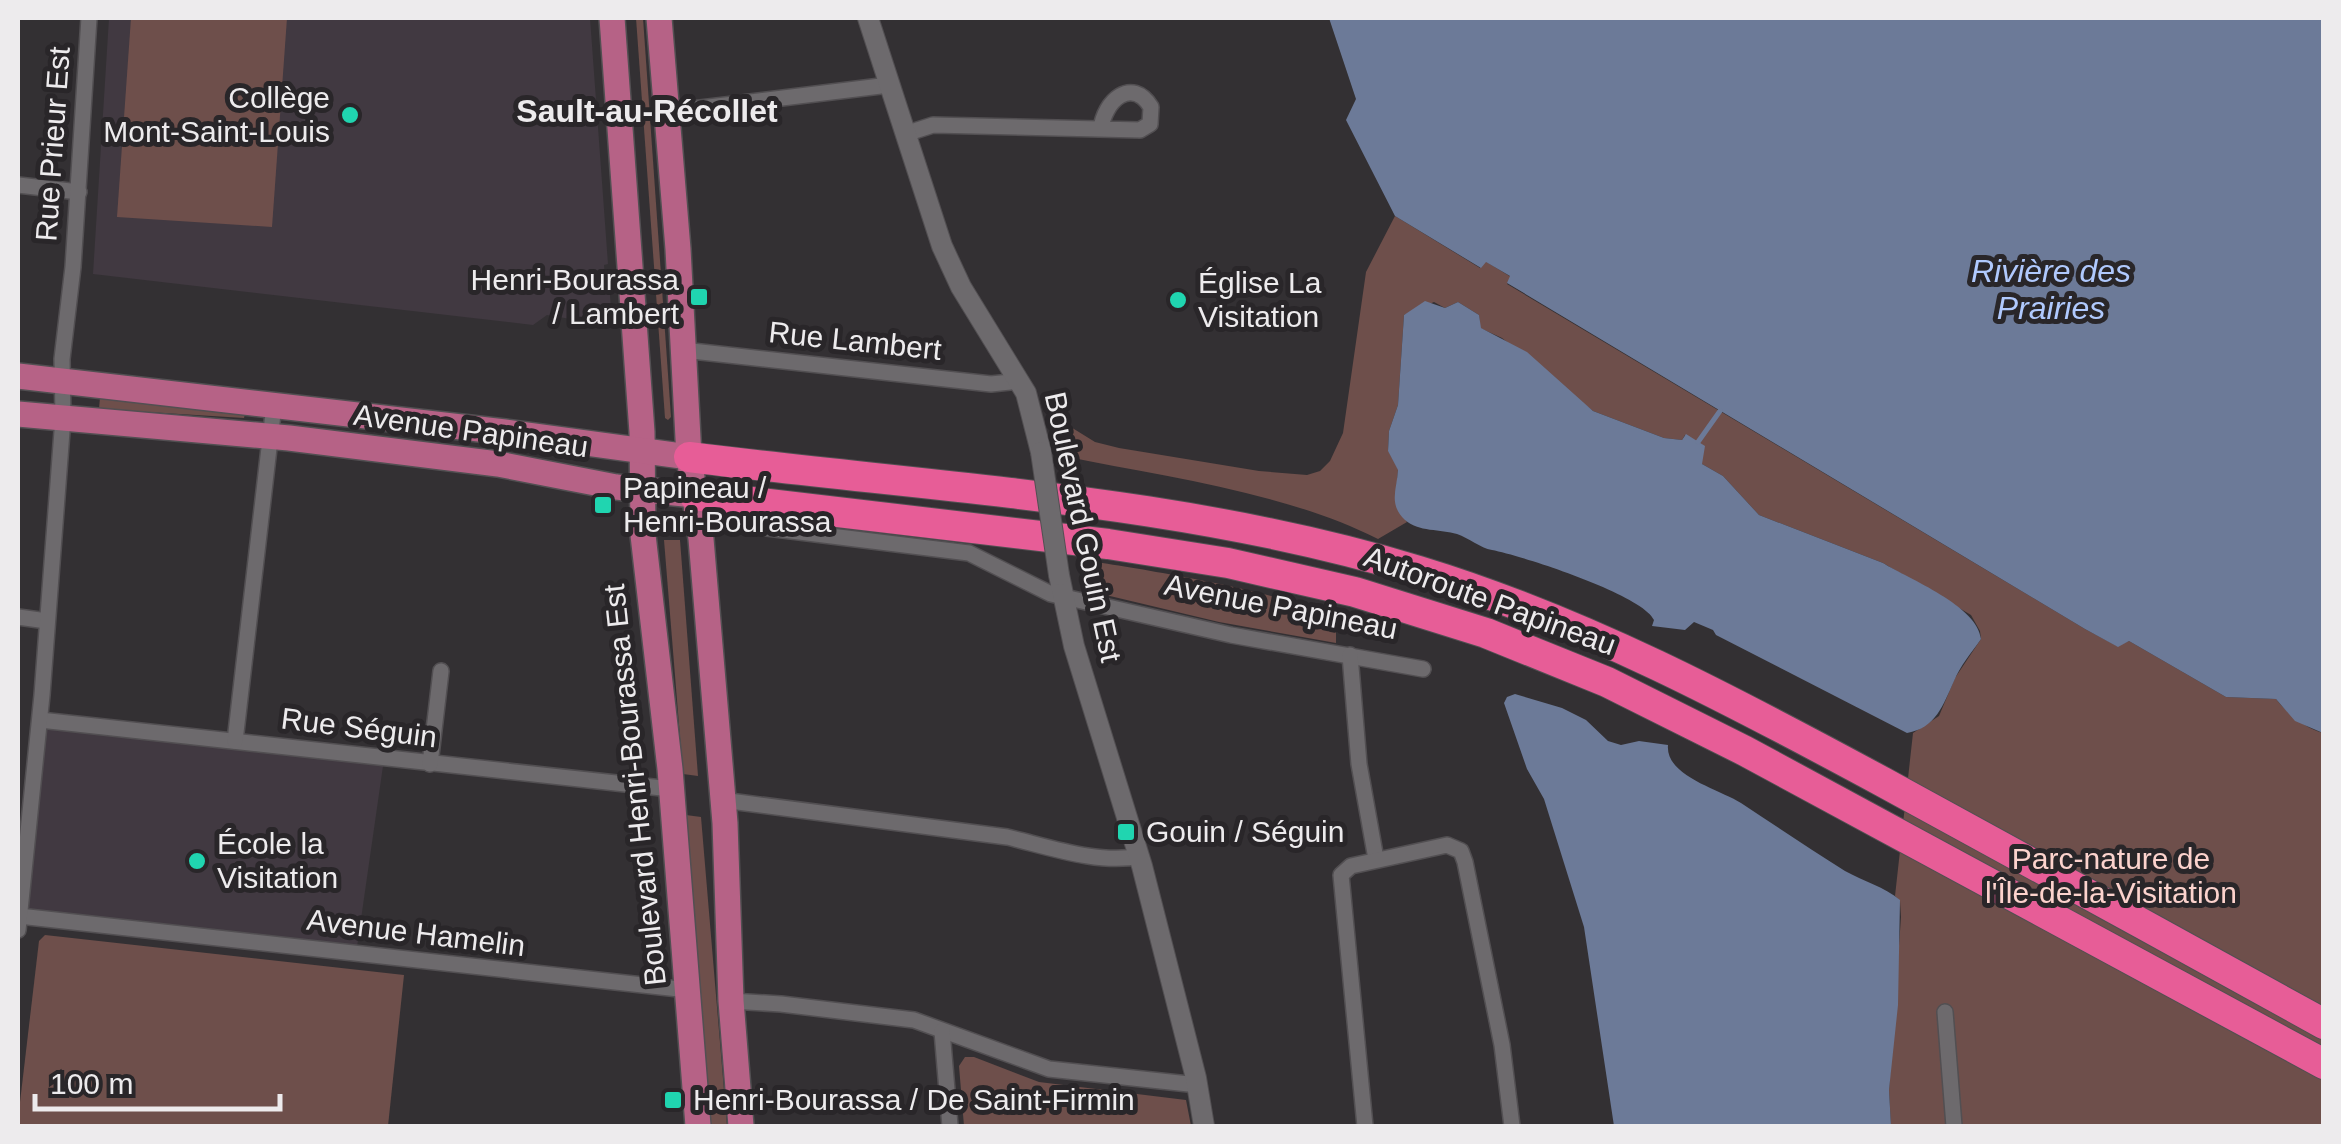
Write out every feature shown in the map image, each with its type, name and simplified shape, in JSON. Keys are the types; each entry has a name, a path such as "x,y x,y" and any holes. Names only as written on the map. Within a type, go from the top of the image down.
{"highway":[{"name":"Autoroute Papineau","path":"689,457 1202,520 1348,551 1482,592 1574,626 1674,672 2322,1023"},
{"name":"Autoroute Papineau","path":"694,495 1228,562 1355,592 1486,633 1608,682 1694,724 2313,1058"}],"main road":[{"name":"Boulevard Henri-Bourassa Est","path":"612,18 642,450 642,536 671,788 698,1126"},
{"path":"659,18 689,457 701,539 722,800 741,1126"},
{"name":"Avenue Papineau","path":"18,376 689,457"},
{"name":"Avenue Papineau","path":"18,414 271,436 498,464 694,495"}],"street":[{"name":"Rue Prieur Est","path":"18,923 24,805 40,720 48,621 63,418 62,358 89,18"},
{"name":"Boulevard Gouin Est","path":"868,18 954,274 1020,381 1033,413 1062,596 1140,856 1198,1085 1204,1126"},
{"path":"667,112 890,85"},
{"path":"905,134 933,124 1101,129"},
{"path":"18,185 78,192"},
{"name":"Rue Lambert","path":"683,350 991,384 1020,381"},
{"path":"235,741 274,406"},
{"name":"Avenue Papineau","path":"694,495 717,522 969,553 1044,591 1062,596 1231,635 1423,669"},
{"path":"18,617 48,621"},
{"path":"1350,655 1359,764 1376,859"},
{"path":"430,764 441,671"},
{"name":"Rue Séguin","path":"40,720 671,788"},
{"path":"722,800 1007,837 1044,849 1140,856"},
{"path":"1365,1126 1340,880 1347,868 1439,846 1454,846 1461,851 1502,1045 1512,1126"},
{"name":"Avenue Hamelin","path":"18,923 688,990"},
{"path":"731,1001 914,1020 1050,1069 1198,1085"},
{"path":"1944,1012 1954,1126"},
{"path":"942,1032 950,1126"}],"shaded area":[{"name":"Collège Mont-Saint-Louis","path":"109,18 590,18 608,264 604,265 605,279 609,279 612,326 547,315 533,325 93,274"},
{"name":"École la Visitation","path":"40,720 384,759 356,954 19,916"}],"green space":[{"path":"131,18 287,18 272,227 117,217"},
{"path":"636,18 643,18 671,417 668,420 665,418"},
{"name":"Parc-nature de l'Île-de-la-Visitation","path":"1395,216 1480,268 1485,261 1511,277 1507,284 2085,629 2117,646 2129,641 2226,697 2276,699 2297,720 2323,733 2323,1126 1891,1126 1889,1090 1901,917 1900,901 1895,896 1913,733 1939,716 1955,678 1981,639 1980,631 1971,615 1883,563 1759,515 1723,476 1702,464 1685,435 1682,440 1664,438 1593,411 1502,338 1480,328 1479,315 1458,302 1445,308 1434,302 1404,315 1398,405 1389,431 1388,450 1398,469 1396,501 1407,522 1378,539 1304,509 1264,498 1063,456 1053,416 1095,442 1119,448 1259,471 1307,475 1320,471 1330,461 1343,433 1366,272"},
{"path":"100,397 245,414 244,418 99,409"},
{"path":"664,540 680,540 698,776 683,774"},
{"path":"1077,559 1289,601 1336,622 1336,643 1219,622 1089,591"},
{"path":"686,815 701,817 727,1126 711,1126"},
{"path":"45,935 404,975 388,1126 21,1126 18,1119 39,941"},
{"path":"965,1057 1039,1082 1186,1100 1191,1126 964,1126 959,1066"}],"water":[{"name":"Rivière des Prairies","path":"1329,18 2323,18 2323,733 2295,721 2276,699 2226,697 2129,641 2118,647 2085,629 1507,283 1510,276 1486,262 1481,268 1395,216 1346,120 1356,99"},
{"path":"1425,301 1445,308 1458,302 1479,315 1481,328 1527,352 1593,411 1664,438 1682,440 1686,434 1705,446 1702,464 1723,476 1759,515 1883,563 1956,605 1977,627 1981,639 1932,721 1907,733 1716,635 1713,630 1694,622 1685,630 1652,626 1654,620 1645,610 1606,588 1488,549 1457,534 1423,528 1405,520 1395,502 1398,470 1388,451 1389,431 1398,405 1404,315"},
{"path":"1515,694 1562,708 1586,720 1608,741 1621,745 1639,741 1668,745 1669,756 1684,773 1741,803 1845,871 1900,900 1898,1005 1889,1090 1891,1126 1614,1126 1584,927 1544,799 1527,769 1504,703"}],"waterway":[{"path":"1698,442 1720,411"}],"place":[{"name":"Collège Mont-Saint-Louis","path":"350,115"},
{"name":"Henri-Bourassa / Lambert","path":"699,297"},
{"name":"Église La Visitation","path":"1178,300"},
{"name":"Papineau / Henri-Bourassa","path":"603,505"},
{"name":"Gouin / Séguin","path":"1126,832"},
{"name":"École la Visitation","path":"197,861"},
{"name":"Henri-Bourassa / De Saint-Firmin","path":"673,1100"}],"district":[{"name":"Sault-au-Récollet","path":"647,111"}]}
